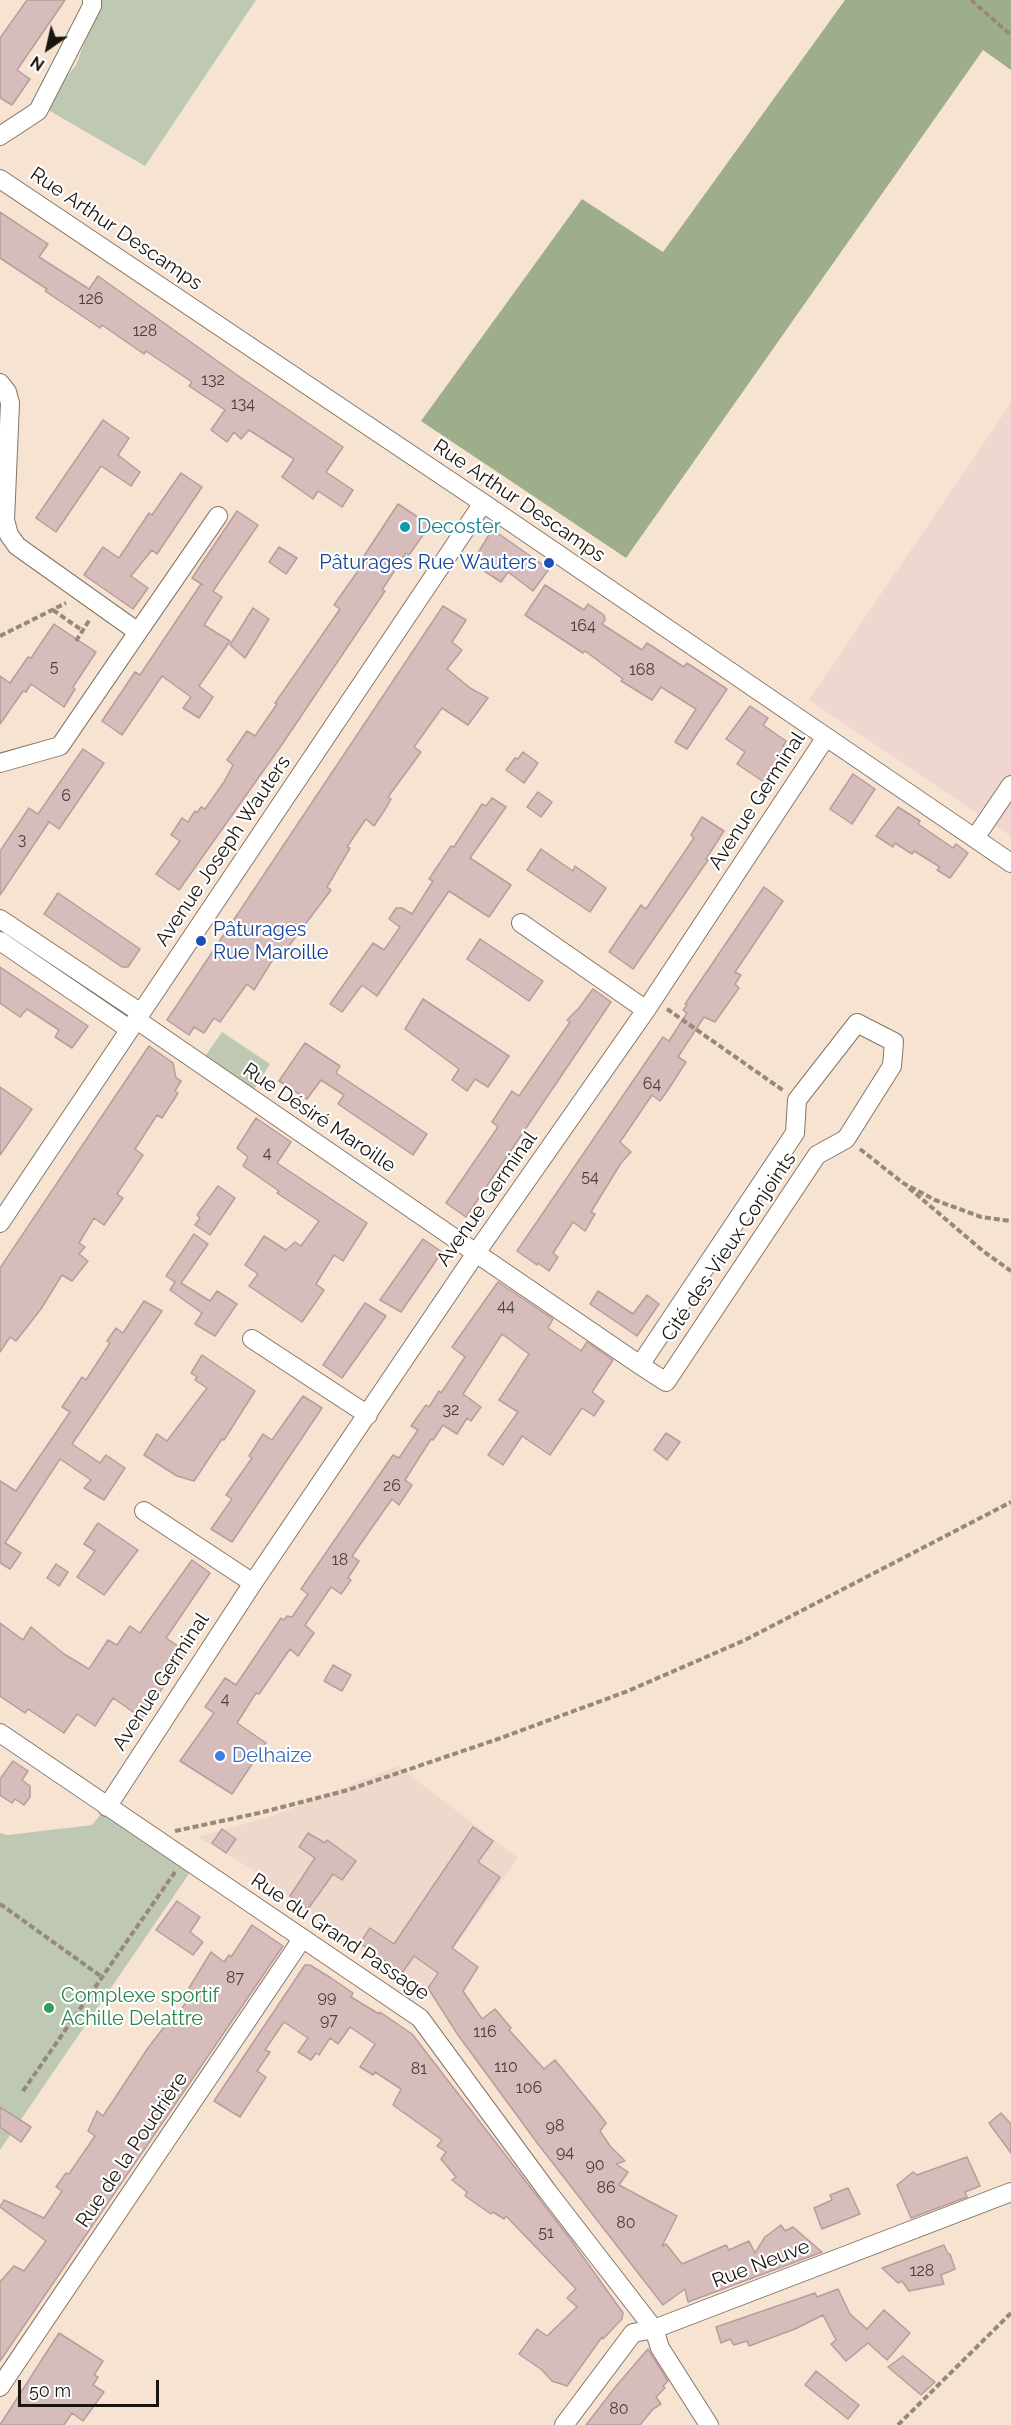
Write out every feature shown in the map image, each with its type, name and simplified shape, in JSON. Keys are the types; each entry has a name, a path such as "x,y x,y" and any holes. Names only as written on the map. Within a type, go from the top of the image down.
{"street":[{"path":"0,136 38,111 92,6 92,0"},
{"name":"Rue Arthur Descamps","path":"0,179 483,503 1011,863"},
{"path":"0,383 7,392 10,403 5,520 9,535 17,546 138,632"},
{"name":"Avenue Joseph Wauters","path":"0,1223 483,503"},
{"path":"0,763 60,746 218,516"},
{"name":"Avenue Germinal","path":"107,1807 253,1583 476,1253 650,1005 826,737"},
{"path":"975,838 1011,785"},
{"path":"0,919 135,1021"},
{"path":"521,923 650,1005"},
{"path":"0,941 135,1021"},
{"name":"Rue Désiré Maroille","path":"135,1021 476,1253"},
{"name":"Cité des Vieux Conjoints","path":"476,1253 640,1365 666,1382 817,1155 846,1138 892,1066 894,1042 857,1023 797,1100 795,1133 640,1365"},
{"path":"252,1339 368,1415"},
{"path":"144,1511 253,1583"},
{"name":"Rue du Grand Passage","path":"0,1733 420,2018 548,2192 654,2329 660,2348 709,2425"},
{"name":"Rue de la Poudrière","path":"0,2387 302,1939"},
{"name":"Rue Neuve","path":"564,2425 633,2333 654,2329 1011,2192"}],"path":[{"path":"971,0 1011,35"},
{"path":"0,636 85,594"},
{"path":"76,641 100,605"},
{"path":"53,610 83,631"},
{"path":"650,1005 797,1100"},
{"path":"846,1138 983,1251 1011,1271"},
{"path":"903,1183 935,1200 972,1214 1011,1221"},
{"path":"153,1836 259,1813 348,1790 498,1739 628,1691 745,1640 1011,1502"},
{"path":"23,2091 184,1858"},
{"path":"0,1904 102,1977"},
{"path":"898,2425 1011,2313"}],"shaded area":[{"path":"1011,403 1011,836 809,700"},
{"path":"398,1766 518,1858 421,1994 250,1868 198,1837 275,1815"}],"green space":[{"path":"98,0 256,0 145,166 43,107 76,65 98,8"},
{"path":"845,0 1011,0 1011,70 983,50 626,558 421,421 582,199 663,252"},
{"path":"222,1032 270,1064 253,1091 204,1058"},
{"name":"Complexe sportif Achille Delattre","path":"107,1807 195,1865 0,2150 0,1833 8,1835 92,1825"}],"building":[{"path":"27,0 65,0 17,70 30,79 12,105 0,98 0,38"},
{"path":"0,212 48,244 39,257 89,289 98,276 343,447 326,472 353,490 342,507 318,491 313,499 282,477 294,459 249,430 241,439 234,432 227,442 211,430 225,410 189,386 192,382 146,351 144,354 102,325 100,328 0,258"},
{"path":"103,420 129,438 118,455 140,472 131,486 101,466 56,532 36,518"},
{"path":"181,473 202,487 157,554 152,550 131,576 148,588 133,609 84,575 103,547 119,558 149,513 152,515"},
{"path":"398,504 430,525 409,555 406,553 382,590 385,591 283,743 179,890 156,874 180,841 171,835 182,818 188,822 195,811 197,813 201,807 205,809 224,782 233,765 227,760 247,731 255,736 277,704 275,703 340,609 334,605 365,561 362,559"},
{"path":"237,511 258,525 213,591 222,597 204,625 230,641 199,686 213,697 199,718 183,708 191,697 162,676 122,735 102,721 135,672 140,675 201,584 203,585 192,578"},
{"path":"496,532 549,569 533,591 508,572 501,582 472,563 490,533"},
{"path":"279,547 297,558 286,574 269,562"},
{"path":"545,585 584,610 588,604 604,615 605,620 602,624 642,650 647,643 684,667 687,663 727,689 687,749 675,742 696,709 661,687 652,700 621,681 623,679 585,651 583,653 525,615"},
{"path":"443,606 466,620 452,642 462,650 447,669 470,688 488,698 468,725 442,708 414,747 421,752 388,797 391,799 386,808 374,826 366,819 347,847 350,848 327,887 331,890 279,959 275,956 254,990 247,984 220,1022 214,1018 204,1033 194,1027 189,1035 167,1020"},
{"path":"253,608 269,619 245,658 230,645"},
{"path":"54,624 96,652 73,687 75,689 64,707 31,684 26,692 23,691 0,724 0,676 10,683 28,657 31,658"},
{"path":"750,706 768,718 763,725 786,741 783,746 787,748 764,782 737,764 745,752 726,739"},
{"path":"83,749 104,763 59,829 48,821 0,895 0,851 29,808 38,814"},
{"path":"523,752 538,763 524,783 506,770"},
{"path":"853,774 875,789 852,824 830,809"},
{"path":"538,792 552,802 541,817 527,807"},
{"path":"492,798 506,807 470,858 511,885 489,917 449,891 377,996 362,985 342,1012 330,1004 373,943 384,950 400,927 389,919 396,908 402,908 412,914 433,881 429,879 451,846 454,847 482,804 486,806"},
{"path":"898,807 920,821 918,824 953,848 956,844 968,853 950,878 937,870 940,867 914,851 912,854 895,843 893,847 876,836"},
{"path":"702,817 724,831 706,859 708,860 633,969 609,952 641,905 646,909 694,838 691,835"},
{"path":"541,849 573,871 575,866 606,888 590,912 527,870"},
{"path":"764,887 783,901 735,972 741,975 735,984 739,988 715,1022 704,1017 678,1057 686,1062 668,1090 660,1101 652,1095 620,1142 631,1152 621,1163 591,1212 595,1214 585,1231 573,1222 553,1253 558,1257 549,1271 538,1263 537,1265 517,1251 663,1037 669,1041 687,1013 683,1010 687,1005 685,1004"},
{"path":"58,893 140,949 128,967 122,967 44,914"},
{"path":"480,939 543,981 529,1001 467,959"},
{"path":"0,967 88,1026 72,1048 55,1037 59,1030 27,1009 20,1017 0,1003"},
{"path":"593,989 611,1002 466,1217 446,1203 498,1127 492,1122 512,1091 519,1096 570,1022 567,1020"},
{"path":"423,999 509,1056 488,1087 475,1079 467,1091 452,1080 459,1069 405,1029"},
{"path":"305,1043 340,1066 336,1073 427,1134 413,1155 338,1104 344,1095 321,1080 307,1099 279,1081"},
{"path":"149,1046 173,1063 176,1078 181,1081 175,1091 178,1093 162,1118 157,1115 135,1149 143,1155 117,1194 123,1198 104,1225 94,1218 79,1243 85,1247 79,1254 88,1261 72,1281 62,1275 41,1309 16,1341 10,1337 0,1352 0,1268"},
{"path":"0,1087 32,1109 0,1155"},
{"path":"256,1118 291,1142 277,1163 367,1223 343,1261 334,1255 316,1284 324,1290 302,1322 249,1286 258,1274 245,1265 264,1236 286,1250 295,1242 301,1246 319,1221 277,1193 279,1191 243,1166 248,1157 237,1148"},
{"path":"218,1186 235,1198 210,1235 195,1225 200,1218 197,1215"},
{"path":"194,1234 208,1244 181,1283 210,1301 217,1291 237,1304 215,1336 195,1324 202,1313 170,1290 175,1282 166,1276"},
{"path":"423,1239 442,1252 401,1312 380,1300"},
{"path":"498,1282 553,1319 548,1328 581,1351 587,1342 613,1360 592,1392 604,1401 594,1416 582,1408 550,1455 522,1436 503,1465 488,1455 518,1412 499,1400 529,1354 502,1334 463,1394 481,1407 471,1421 467,1418 457,1434 443,1425 433,1440 431,1439 405,1480 412,1485 399,1505 392,1499 352,1556 359,1561 348,1578 351,1580 341,1594 331,1587 305,1625 314,1633 298,1656 290,1649 259,1694 256,1693 237,1723 266,1743 232,1794 180,1761 214,1713 205,1707 225,1678 236,1685 281,1618 284,1620 287,1616 292,1617 308,1594 301,1589 393,1455 399,1458 418,1430 411,1426 426,1405 429,1407 439,1391 441,1393 465,1357 452,1347"},
{"path":"598,1291 633,1314 647,1295 659,1304 637,1336 590,1304"},
{"path":"144,1301 162,1311 72,1444 100,1463 106,1455 125,1468 104,1500 84,1488 91,1480 60,1459 5,1543 21,1553 10,1569 0,1563 0,1481 16,1491 70,1412 62,1407 82,1377 86,1380 110,1343 107,1341 116,1328 123,1333"},
{"path":"365,1303 386,1316 342,1378 323,1365"},
{"path":"202,1355 255,1391 224,1440 222,1439 194,1481 177,1476 144,1455 157,1434 167,1441 207,1388 195,1380 197,1377 191,1373"},
{"path":"303,1396 322,1408 232,1542 211,1529 232,1499 226,1495 252,1458 249,1456 263,1434 272,1440"},
{"path":"666,1433 680,1442 667,1460 654,1450"},
{"path":"98,1523 138,1550 104,1595 77,1577 95,1551 84,1544"},
{"path":"192,1560 210,1573 166,1638 187,1652 142,1718 113,1698 95,1726 77,1714 64,1733 28,1709 25,1713 0,1696 0,1623 23,1640 31,1627 64,1654 89,1669 108,1640 117,1645 130,1626 140,1633"},
{"path":"56,1564 68,1572 59,1586 47,1578"},
{"path":"333,1665 351,1675 342,1691 324,1681"},
{"path":"13,1761 28,1771 22,1780 30,1786 30,1797 24,1805 15,1799 12,1803 0,1795 0,1779"},
{"path":"473,1827 493,1841 478,1862 500,1877 452,1948 478,1967 463,1991 482,2019 495,2009 511,2028 509,2030 544,2069 555,2060 596,2110 606,2123 600,2131 610,2146 625,2161 616,2164 628,2172 619,2185 677,2216 662,2246 666,2244 682,2264 726,2245 729,2250 749,2241 755,2253 765,2237 781,2225 785,2231 793,2227 822,2252 688,2302 685,2289 663,2305 538,2144 458,2035 428,1988 438,1973 414,1956 402,1973 360,1943 370,1928 394,1944"},
{"path":"222,1829 236,1839 226,1853 212,1843"},
{"path":"308,1833 325,1843 327,1840 356,1861 342,1880 333,1874 308,1909 290,1896 315,1858 299,1847"},
{"path":"177,1901 200,1917 190,1932 203,1942 193,1955 156,1930"},
{"path":"252,1925 283,1946 0,2361 0,2282 14,2266 24,2271 46,2241 0,2207 4,2200 44,2218 62,2191 56,2187 66,2173 69,2174 95,2136 88,2131 97,2111 103,2116 148,2048 171,2018 174,2020 193,1992 189,1988 211,1952 224,1962 229,1955 231,1957"},
{"path":"305,1965 310,1965 331,1978 353,1993 351,1997 379,2014 380,2012 412,2034 571,2240 623,2313 622,2319 603,2339 602,2337 567,2386 552,2381 542,2370 519,2354 537,2329 547,2336 577,2307 567,2298 576,2289 506,2216 504,2219 493,2212 491,2214 465,2196 467,2192 452,2180 456,2177 441,2159 446,2152 437,2146 442,2140 393,2105 401,2089 375,2072 373,2075 360,2067 375,2044 350,2027 338,2044 330,2038 319,2055 316,2053 311,2060 298,2052 308,2038 284,2022 265,2050 270,2052 257,2071 266,2077 240,2117 214,2101"},
{"path":"0,2107 31,2127 21,2142 0,2127"},
{"path":"1001,2113 1011,2124 1011,2153 989,2123"},
{"path":"967,2157 980,2186 965,2192 967,2197 911,2218 897,2185 913,2172 917,2175"},
{"path":"848,2188 860,2214 822,2229 814,2208 832,2200 830,2195"},
{"path":"944,2245 955,2269 941,2275 944,2284 909,2291 902,2281 898,2283 882,2268"},
{"path":"838,2289 850,2314 867,2329 884,2310 910,2333 887,2360 868,2343 846,2361 831,2344 836,2340 823,2315 795,2329 749,2346 747,2341 734,2345 730,2339 721,2343 716,2327 815,2293 817,2297"},
{"path":"59,2333 103,2361 94,2375 98,2377 93,2385 104,2392 83,2421 72,2413 64,2425 0,2425"},
{"path":"648,2349 668,2381 656,2397 661,2404 653,2409 640,2425 586,2425 617,2385"},
{"path":"903,2356 935,2382 921,2395 888,2367"},
{"path":"816,2371 859,2405 848,2419 805,2385"}],"place":[{"name":"Decoster","path":"405,527"},
{"name":"Pâturages Rue Wauters","path":"549,563"},
{"name":"Pâturages Rue Maroille","path":"201,941"},
{"name":"Delhaize","path":"220,1756"},
{"name":"Complexe sportif Achille Delattre","path":"49,2008"}]}
